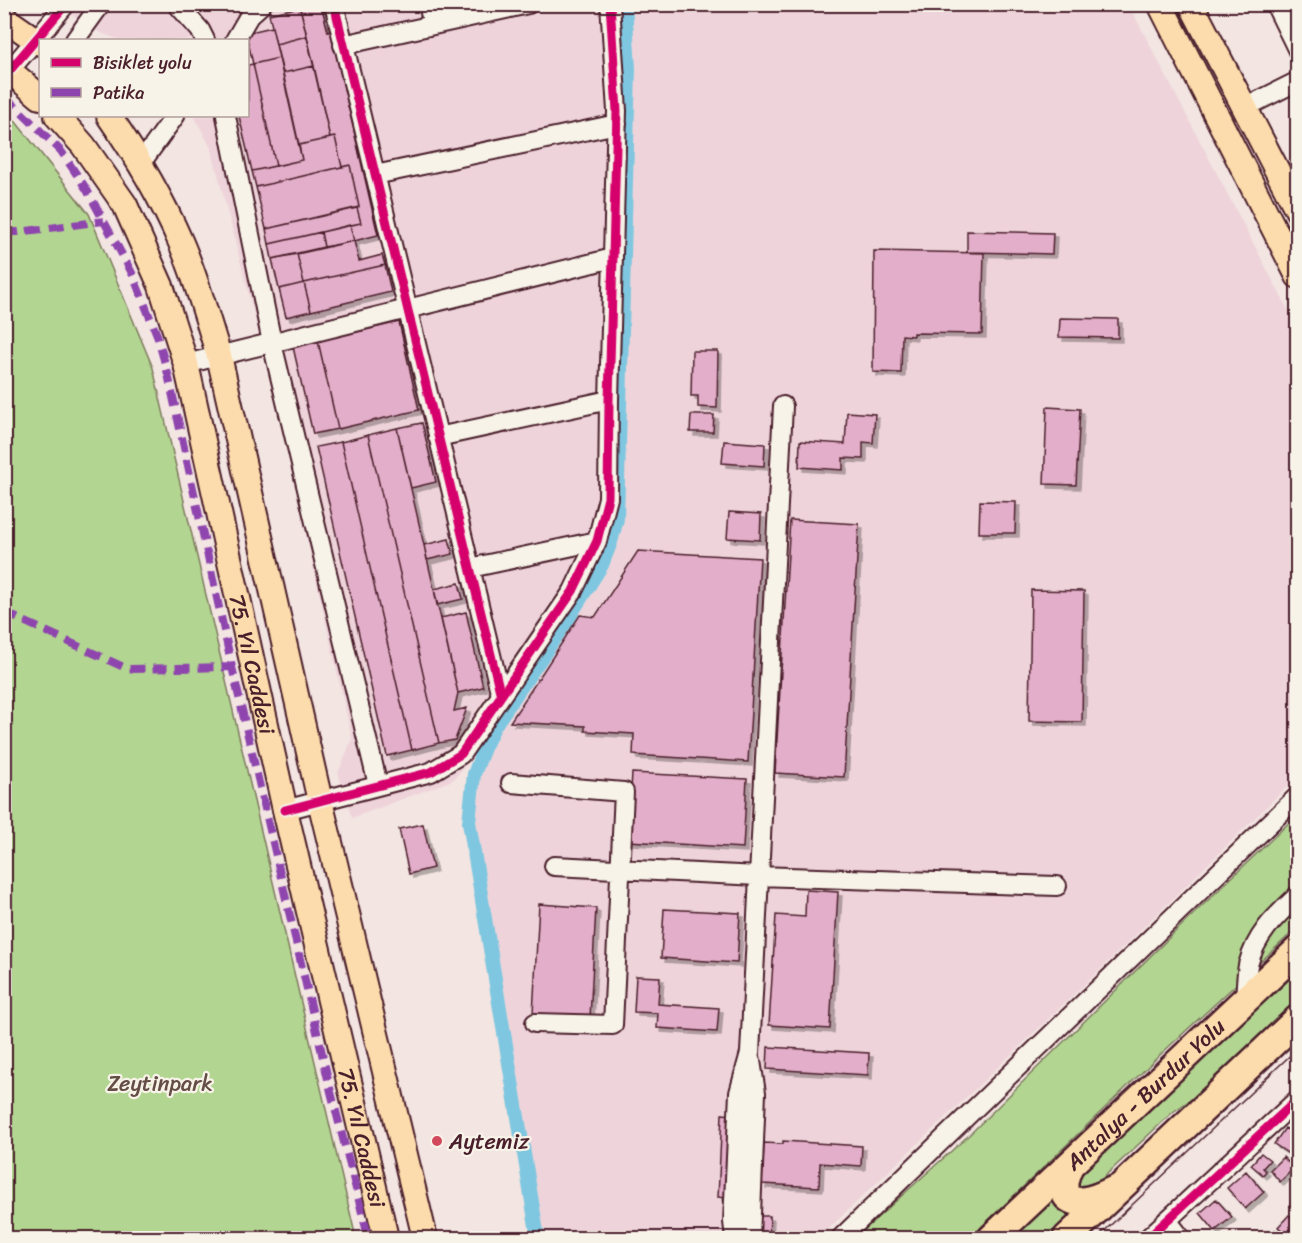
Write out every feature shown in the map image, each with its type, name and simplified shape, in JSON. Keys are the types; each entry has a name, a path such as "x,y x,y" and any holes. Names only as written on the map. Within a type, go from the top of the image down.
{"highway":[{"name":"Antalya - Burdur Yolu","path":"992,1239 1298,950"},
{"path":"1067,1239 1298,1019"},
{"path":"1069,1166 1064,1189 1067,1197 1074,1201 1084,1202 1099,1197 1124,1184"}],"main road":[{"path":"1160,4 1298,276"},
{"path":"1191,4 1298,211"},
{"path":"4,18 38,41"},
{"path":"7,68 39,93"},
{"name":"75. Yıl Caddesi","path":"58,117 82,145 125,205 161,286 186,364 285,810 386,1239"},
{"name":"75. Yıl Caddesi","path":"110,117 141,164 181,243 199,290 219,356 320,801 425,1239"}],"street":[{"path":"40,39 66,4"},
{"path":"76,39 101,4"},
{"path":"177,4 200,30 204,39"},
{"path":"236,39 249,16 262,4"},
{"path":"333,4 501,696"},
{"path":"428,4 433,25"},
{"path":"343,45 528,4"},
{"path":"285,810 431,772 461,754 573,591 597,541 608,498 617,124 609,4"},
{"path":"1275,4 1298,51"},
{"path":"7,68 38,41"},
{"path":"1244,108 1298,81"},
{"path":"141,164 174,117"},
{"path":"226,117 272,343 378,785"},
{"path":"375,175 617,124"},
{"path":"186,364 613,258"},
{"path":"438,437 609,400"},
{"path":"750,1239 756,1092 750,1053 783,406"},
{"path":"470,568 597,541"},
{"path":"511,783 624,792 613,1025 536,1023"},
{"path":"841,1239 1298,796"},
{"path":"554,866 759,876 1057,886"},
{"path":"1245,999 1248,968 1255,946 1269,923 1298,895"},
{"path":"735,1239 733,1222 739,1094 750,1053"},
{"path":"1148,1239 1296,1104"},
{"path":"1167,1220 1181,1239"}],"shaded area":[{"path":"56,5 1129,5 1297,327 1297,777 1103,967 819,1238 538,1238 469,799 479,750 453,780 352,818 338,773 352,739 273,388 211,148 195,117 249,117 249,39 117,39 97,31"}],"green space":[{"name":"Zeytinpark","path":"5,111 89,214 153,368 356,1238 5,1238"},
{"path":"1297,815 1297,928 1161,1054 970,1238 855,1238 969,1135"},
{"path":"1297,959 1297,1003 1239,1066 1173,1112 1089,1191 1082,1193 1072,1180"},
{"path":"1052,1189 1080,1212 1052,1238 1003,1238"}],"building":[{"path":"321,4 328,32 331,31 378,235 354,241 350,225 361,223 357,208 359,207 350,165 342,167 335,137 330,138 300,7"},
{"path":"300,7 307,36 276,44 269,14"},
{"path":"272,27 279,58 253,64 246,33"},
{"path":"307,36 314,66 283,73 276,44"},
{"path":"279,58 302,160 276,166 253,64"},
{"path":"253,64 276,166 252,171 239,117 249,117 249,65"},
{"path":"314,66 330,138 299,145 283,73"},
{"path":"335,137 342,167 256,187 252,171 302,160 299,145"},
{"path":"350,165 359,207 266,229 256,187"},
{"path":"357,208 361,223 269,244 266,229"},
{"path":"350,225 354,241 324,247 321,232"},
{"path":"967,231 1053,233 1052,254 967,252"},
{"path":"321,232 324,247 272,259 269,244"},
{"path":"354,241 359,261 382,255 385,265 304,283 297,254"},
{"path":"874,251 984,253 982,334 913,333 913,336 902,335 901,373 873,372"},
{"path":"297,254 304,283 279,289 272,259"},
{"path":"385,265 391,292 311,311 304,283"},
{"path":"304,283 311,311 286,317 279,289"},
{"path":"1060,318 1118,319 1118,338 1059,337"},
{"path":"399,322 419,410 338,429 318,341"},
{"path":"318,341 338,429 313,434 293,347"},
{"path":"692,351 718,351 717,408 698,407 698,396 691,396"},
{"path":"1047,407 1080,409 1076,485 1044,484"},
{"path":"847,412 875,414 873,443 863,442 863,459 843,458 843,470 799,467 800,441 845,444"},
{"path":"691,415 714,415 713,432 690,432"},
{"path":"422,423 436,482 411,488 397,428"},
{"path":"397,428 458,693 454,711 467,708 455,740 439,743 368,435"},
{"path":"368,435 439,743 412,750 341,442"},
{"path":"724,441 765,444 764,466 722,463"},
{"path":"341,442 412,750 387,756 316,447"},
{"path":"980,501 1016,502 1015,533 979,533"},
{"path":"729,512 761,514 760,540 727,538"},
{"path":"790,520 859,524 844,777 775,773"},
{"path":"449,539 453,554 427,560 424,545"},
{"path":"638,551 760,558 748,762 633,755 634,734 585,731 585,726 510,722 580,615 595,617"},
{"path":"459,583 463,599 437,605 434,589"},
{"path":"1031,590 1084,591 1082,722 1029,721"},
{"path":"466,612 483,687 458,693 441,618"},
{"path":"632,773 747,779 743,848 628,841"},
{"path":"423,824 433,868 409,874 399,829"},
{"path":"806,890 838,892 830,1029 769,1025 776,915 805,917"},
{"path":"539,904 596,908 590,1018 533,1014"},
{"path":"664,909 740,913 737,963 661,958"},
{"path":"636,976 660,977 658,1004 719,1008 717,1032 657,1028 658,1013 634,1012"},
{"path":"768,1047 869,1053 868,1075 767,1069"},
{"path":"722,1114 733,1115 728,1198 718,1197"},
{"path":"1285,1128 1298,1136 1298,1160 1274,1144"},
{"path":"783,1141 862,1146 861,1166 820,1163 819,1187 762,1184 764,1143 783,1144"},
{"path":"1261,1153 1270,1160 1263,1168 1266,1171 1263,1175 1251,1165"},
{"path":"1283,1157 1294,1168 1280,1182 1270,1170"},
{"path":"1246,1171 1264,1192 1245,1209 1227,1188"},
{"path":"1298,1193 1298,1209 1290,1205"},
{"path":"1216,1199 1232,1217 1215,1231 1200,1213"},
{"path":"1289,1215 1298,1222 1298,1238 1291,1238 1278,1227"},
{"path":"760,1216 770,1216 769,1238 758,1238"},
{"path":"1275,1230 1284,1238 1267,1238"}],"waterway":[{"path":"538,1238 469,822 474,774 495,725 602,565 617,519 629,69 625,4"}],"tram line":[{"path":"1097,1238 1298,1048"}],"marked path":[{"path":"4,98 61,151 87,190 132,273 157,335 168,374 232,667 331,1092 366,1228 365,1238"},
{"path":"4,232 104,221"},
{"path":"4,612 128,669 232,667"}],"cycle path":[{"path":"10,70 66,4"},
{"path":"334,4 501,696"},
{"path":"285,810 431,772 461,754 573,591 597,541 608,498 617,111 610,4"},
{"path":"1148,1238 1298,1099"}],"place":[{"name":"Aytemiz","path":"437,1141"}]}
